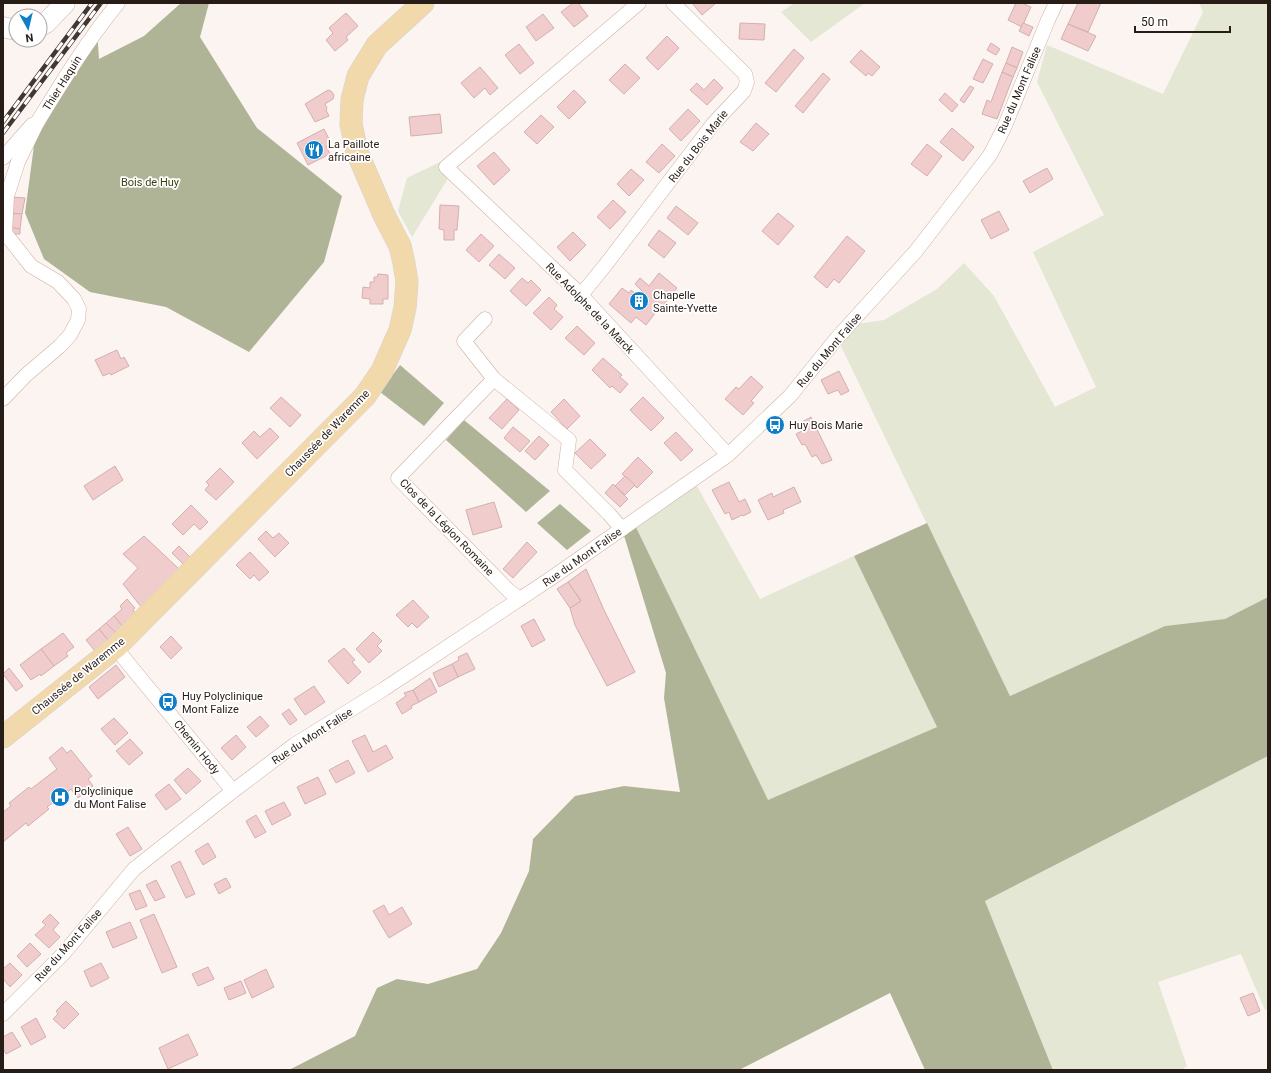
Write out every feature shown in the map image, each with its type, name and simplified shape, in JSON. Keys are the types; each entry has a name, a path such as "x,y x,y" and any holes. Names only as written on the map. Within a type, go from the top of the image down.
{"main road":[{"name":"Chaussée de Waremme","path":"3,737 116,647 365,396 382,371 400,330 405,308 406,282 404,263 400,246 384,215 357,152 351,124 352,100 358,76 377,45 423,3"}],"street":[{"path":"48,21 65,3"},
{"name":"Thier Haquin","path":"3,158 32,124 37,123 72,66 97,29 118,3"},
{"name":"Rue Adolphe de la Marck","path":"639,3 446,168 581,295 728,455"},
{"name":"Rue du Bois Marie","path":"581,295 713,124 744,91 747,82 745,74 674,3"},
{"name":"Rue du Mont Falise","path":"3,1014 64,953 134,869 233,791 294,745 384,689 520,599 728,455 790,396 837,338 916,251 990,155 1004,128 1056,3"},
{"path":"3,399 26,375 70,336 78,320 79,309 74,298 58,282 31,266 5,233 7,196 18,162 37,123"},
{"path":"485,319 464,341 494,379 569,440 565,470 622,529"},
{"name":"Clos de la Légion Romaine","path":"494,379 398,478 509,591 520,599"},
{"name":"Chemin Hody","path":"116,647 233,791"}],"green space":[{"name":"Bois de Huy","path":"181,3 209,3 200,37 257,128 342,196 324,262 249,352 166,307 90,292 44,259 25,213 37,123 97,29 99,59 144,36"},
{"path":"795,3 865,3 811,42 781,12"},
{"path":"1199,3 1268,3 1268,597 1225,619 1165,626 1010,696 837,338 857,324 884,320 937,289 964,263 994,296 1055,407 1096,387 1033,252 1104,215 1037,82 1047,45 1163,94 1203,12"},
{"path":"440,162 447,180 412,237 398,211 407,178"},
{"path":"400,365 444,403 424,426 380,392"},
{"path":"464,420 550,491 526,512 446,440"},
{"path":"693,479 760,599 854,556 937,727 768,801 633,521"},
{"path":"560,504 591,531 567,550 537,523"},
{"path":"633,521 768,800 937,727 854,556 927,523 1010,696 1165,626 1225,619 1268,597 1268,756 985,901 1053,1070 925,1070 890,993 739,1070 289,1070 355,1036 377,988 397,979 428,984 477,969 501,933 529,871 533,839 575,796 624,786 680,792 664,698 666,673 622,529"},
{"path":"1268,756 1268,1009 1265,1010 1241,954 1158,982 1187,1066 1181,1070 1053,1070 985,901"}],"building":[{"path":"573,3 578,3 588,16 574,27 561,12"},
{"path":"692,3 716,3 702,15"},
{"path":"1016,3 1022,3 1031,7 1022,27 1008,20"},
{"path":"1078,3 1101,3 1088,32 1068,24"},
{"path":"346,13 358,26 346,37 348,40 335,51 326,40 333,33 329,28"},
{"path":"543,14 554,28 536,41 526,27"},
{"path":"740,23 765,24 764,40 739,39"},
{"path":"1023,23 1033,27 1029,36 1019,31"},
{"path":"1068,24 1096,36 1088,51 1061,39"},
{"path":"667,36 679,48 658,70 646,58"},
{"path":"991,43 1000,49 996,55 987,50"},
{"path":"519,44 534,63 520,74 505,55"},
{"path":"1012,47 1023,52 1017,68 1006,63"},
{"path":"794,49 804,58 776,92 765,83"},
{"path":"861,50 880,67 872,76 868,73 866,76 850,62"},
{"path":"983,59 993,64 983,83 973,79"},
{"path":"1006,63 1017,68 1013,77 1002,72"},
{"path":"625,64 640,78 624,94 609,80"},
{"path":"480,67 498,88 490,95 485,88 474,98 461,83"},
{"path":"1002,72 1013,77 997,119 982,114 987,100 991,102"},
{"path":"823,73 830,79 803,113 795,106"},
{"path":"714,79 723,88 707,105 690,90 697,83 704,90"},
{"path":"970,86 974,88 964,103 960,100"},
{"path":"328,90 334,95 333,99 325,104 329,116 315,122 305,104"},
{"path":"574,90 586,102 569,119 557,107"},
{"path":"945,93 958,105 952,112 939,100"},
{"path":"688,109 700,121 681,141 669,129"},
{"path":"440,114 442,133 411,136 409,117"},
{"path":"541,115 554,127 537,144 524,132"},
{"path":"756,123 769,134 753,151 740,142"},
{"path":"952,128 974,147 963,161 940,142"},
{"name":"La Paillote africaine","path":"324,129 331,143 326,146 330,154 308,165 297,143"},
{"path":"662,144 675,156 659,173 646,162"},
{"path":"927,144 942,156 927,176 911,164"},
{"path":"494,152 510,170 494,185 477,166"},
{"path":"1047,168 1053,179 1030,193 1023,181"},
{"path":"631,169 644,180 629,196 617,184"},
{"path":"12,197 25,198 22,214 9,213"},
{"path":"613,200 626,212 610,229 597,217"},
{"path":"440,205 459,206 457,230 454,230 454,240 444,240 444,230 439,229"},
{"path":"676,206 698,223 688,235 667,218"},
{"path":"999,211 1009,230 991,239 981,220"},
{"path":"9,213 22,214 20,229 9,227"},
{"path":"778,213 794,226 778,245 762,231"},
{"path":"9,227 20,229 20,234 11,234"},
{"path":"659,230 676,243 664,258 648,245"},
{"path":"573,232 586,245 570,261 557,247"},
{"path":"481,234 494,246 479,262 466,250"},
{"path":"847,236 865,251 839,283 834,279 827,288 814,277"},
{"path":"499,254 515,268 505,279 489,265"},
{"name":"Chapelle Sainte-Yvette","path":"659,273 677,288 646,325 636,317 631,323 609,304 622,288 629,293 631,290 640,297 643,292 635,284 640,278 649,286"},
{"path":"378,274 388,275 388,299 383,299 383,304 370,304 370,299 362,298 363,287 370,288 370,282 374,282 374,277 377,277"},
{"path":"522,278 528,283 531,280 541,290 526,306 510,291"},
{"path":"549,297 557,305 554,309 563,317 551,330 533,313"},
{"path":"577,326 595,343 584,355 565,338"},
{"path":"117,350 121,359 124,357 129,366 111,375 110,373 103,376 95,360"},
{"path":"603,358 622,375 620,377 628,384 620,393 612,386 610,388 592,370"},
{"path":"839,371 849,391 841,395 838,390 828,394 821,380"},
{"path":"751,376 763,387 751,401 754,403 743,415 725,399 736,387 739,389"},
{"path":"281,397 301,415 290,427 270,408"},
{"path":"643,397 664,418 651,431 630,410"},
{"path":"507,399 519,410 502,429 489,418"},
{"path":"564,399 580,416 567,429 551,412"},
{"path":"811,417 832,460 822,464 816,455 812,457 805,444 802,445 796,434 804,430 800,423"},
{"path":"513,427 530,441 520,452 504,438"},
{"path":"270,428 279,437 257,459 242,443 254,431 260,437"},
{"path":"676,432 693,450 681,461 664,443"},
{"path":"539,436 549,445 535,460 525,451"},
{"path":"590,439 606,455 591,469 575,453"},
{"path":"638,457 653,472 637,488 622,474"},
{"path":"115,466 123,480 93,500 84,486"},
{"path":"220,468 234,482 216,500 205,490 209,485 206,482"},
{"path":"625,476 635,485 625,495 615,486"},
{"path":"729,482 739,502 745,499 751,512 732,520 729,512 725,514 712,490"},
{"path":"613,484 628,499 620,507 605,493"},
{"path":"794,487 801,502 783,510 784,513 768,520 758,500 772,493 773,497"},
{"path":"494,502 502,527 473,535 466,510"},
{"path":"191,505 208,522 200,530 194,524 183,535 172,524"},
{"path":"266,531 273,538 279,533 289,543 275,557 258,539"},
{"path":"144,536 179,569 142,608 123,584 138,568 123,554"},
{"path":"527,542 537,552 513,578 503,569"},
{"path":"179,546 190,557 183,564 172,553"},
{"path":"250,552 269,572 259,581 254,575 250,579 236,565"},
{"path":"586,569 604,610 635,672 607,686 575,625 570,608 581,601 568,582"},
{"path":"568,582 581,601 570,608 557,589"},
{"path":"127,599 135,608 133,610 136,614 123,627 114,616 122,609 120,606"},
{"path":"413,600 429,617 417,628 412,623 408,627 396,615"},
{"path":"114,616 123,627 116,633 106,623"},
{"path":"534,619 545,640 532,647 521,626"},
{"path":"106,623 116,633 108,640 99,629"},
{"path":"99,629 108,640 95,651 86,640"},
{"path":"373,632 382,641 377,646 382,651 369,663 356,649"},
{"path":"63,633 74,647 66,653 68,656 54,666 41,649"},
{"path":"171,636 182,648 171,659 160,647"},
{"path":"344,648 355,660 352,662 361,672 348,684 328,661"},
{"path":"41,649 54,666 41,676 40,674 31,680 20,665"},
{"path":"467,653 475,669 458,677 452,664 459,660 458,657"},
{"path":"452,664 458,677 439,687 433,673"},
{"path":"116,665 125,677 98,699 89,687"},
{"path":"9,668 23,686 16,691 3,674"},
{"path":"430,678 437,692 419,702 413,690"},
{"path":"314,686 325,702 305,715 294,699"},
{"path":"413,690 419,702 411,706 412,708 402,714 396,703 406,696 404,693"},
{"path":"289,709 297,720 290,725 282,714"},
{"path":"260,716 269,726 256,737 247,727"},
{"path":"114,718 128,733 115,745 101,729"},
{"path":"236,735 246,747 232,760 221,748"},
{"path":"365,735 373,752 386,745 393,758 368,772 352,741"},
{"path":"130,739 143,753 129,765 116,751"},
{"path":"62,747 67,753 71,750 92,776 88,779 93,786 78,798 71,789 47,807 49,809 28,826 26,823 3,842 3,812 11,806 9,803 29,787 31,789 57,769 49,758"},
{"path":"348,760 355,773 336,783 329,770"},
{"path":"188,768 201,781 186,794 174,780"},
{"path":"318,777 326,794 305,804 297,787"},
{"path":"169,784 181,799 166,810 155,795"},
{"path":"284,802 291,815 272,825 265,811"},
{"path":"256,815 266,832 255,838 246,821"},
{"path":"128,827 142,849 130,856 116,834"},
{"path":"208,843 216,857 203,865 195,851"},
{"path":"180,861 195,894 186,898 171,866"},
{"path":"226,878 231,887 219,894 214,884"},
{"path":"156,880 165,897 155,901 146,885"},
{"path":"140,890 147,906 136,910 129,894"},
{"path":"384,905 389,915 402,907 412,924 389,938 373,911"},
{"path":"50,914 59,923 53,930 60,937 49,948 35,935 46,925 42,922"},
{"path":"154,914 177,967 162,973 140,920"},
{"path":"130,922 137,938 113,948 106,932"},
{"path":"30,943 41,954 27,967 17,956"},
{"path":"10,963 22,975 10,987 3,979 3,969"},
{"path":"101,963 109,978 91,987 84,971"},
{"path":"208,967 214,979 198,986 192,974"},
{"path":"266,969 274,987 252,998 244,980"},
{"path":"241,981 246,993 229,1000 224,988"},
{"path":"1253,993 1260,1011 1248,1016 1240,998"},
{"path":"66,1001 79,1014 64,1029 53,1019 58,1014 56,1011"},
{"path":"36,1018 46,1037 31,1045 21,1027"},
{"path":"12,1032 21,1046 6,1054 3,1049 3,1037"},
{"path":"188,1034 198,1055 168,1069 159,1048"}],"railway":[{"path":"3,122 92,3"},
{"path":"3,133 101,3"}],"place":[{"name":"La Paillote africaine","path":"314,150"},
{"name":"Chapelle Sainte-Yvette","path":"639,301"},
{"name":"Huy Bois Marie","path":"775,425"},
{"name":"Huy Polyclinique Mont Falize","path":"168,702"},
{"name":"Polyclinique du Mont Falise","path":"60,797"}]}
